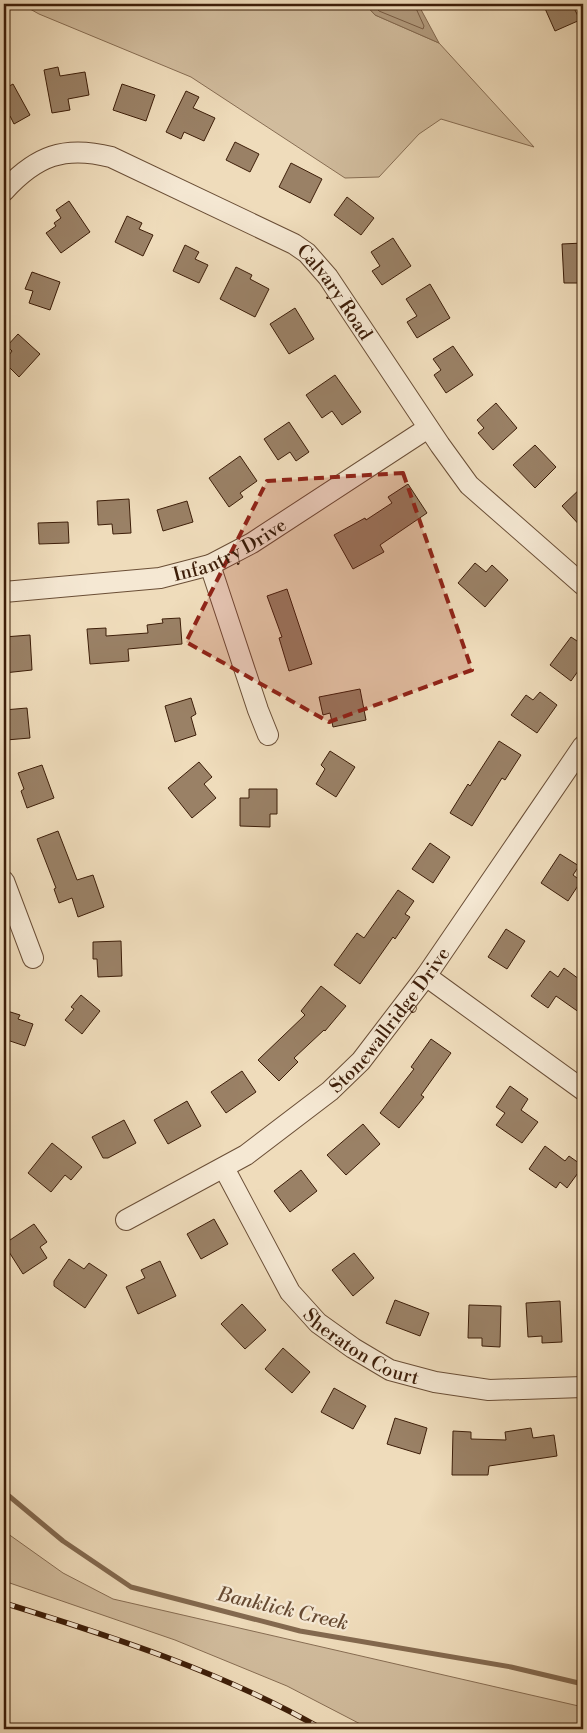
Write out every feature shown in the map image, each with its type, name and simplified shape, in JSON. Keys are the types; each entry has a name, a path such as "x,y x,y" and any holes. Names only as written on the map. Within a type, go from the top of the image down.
{"street":[{"name":"Calvary Road","path":"4,191 16,178 33,165 51,156 71,152 91,152 111,157 294,244 307,253 328,277 428,428 469,485 583,585"},
{"name":"Infantry Drive","path":"4,592 160,578 210,565 252,543 428,428"},
{"path":"210,565 268,735"},
{"name":"Stonewallridge Drive","path":"126,1220 246,1155 330,1091 362,1061 426,976 583,746"},
{"path":"4,880 33,958"},
{"path":"426,976 583,1090"},
{"name":"Sheraton Court","path":"224,1168 290,1292 318,1323 353,1348 390,1370 435,1382 489,1390 583,1387"}],"highlighted area":[{"path":"403,473 472,670 329,722 186,642 267,481"}],"shaded area":[{"path":"21,4 365,4 375,15 439,43 534,147 441,119 419,134 379,177 345,178 191,77 39,14"},
{"path":"4,1531 63,1573 113,1599 583,1707 583,1729 370,1729 287,1686 175,1640 4,1581"}],"water":[{"path":"365,4 418,4 439,43 375,15"}],"building":[{"path":"543,4 572,4 580,20 555,31"},
{"path":"58,67 60,76 85,72 89,95 68,99 70,110 52,113 44,70"},
{"path":"13,84 30,115 14,124 10,116 4,119 4,89"},
{"path":"122,84 155,95 146,121 113,110"},
{"path":"186,91 199,97 193,108 215,118 204,141 184,132 181,139 166,132"},
{"path":"235,142 259,154 250,172 226,160"},
{"path":"291,163 322,179 310,203 279,187"},
{"path":"347,197 374,218 361,235 334,215"},
{"path":"69,201 90,232 61,253 46,233 56,226 54,223 61,218 56,210"},
{"path":"127,216 142,223 139,229 153,235 143,256 115,242"},
{"path":"393,238 411,266 382,285 372,271 380,266 371,252"},
{"path":"583,243 583,283 564,283 562,244"},
{"path":"185,245 199,252 195,259 208,265 199,283 173,271"},
{"path":"236,267 252,275 250,279 269,289 255,317 220,299"},
{"path":"32,272 60,282 50,310 29,303 33,291 25,289"},
{"path":"430,284 450,318 417,338 407,322 417,316 406,299"},
{"path":"295,308 314,339 289,354 270,324"},
{"path":"18,334 40,354 19,377 4,362 12,351 7,346"},
{"path":"453,346 473,375 446,393 434,375 441,370 433,359"},
{"path":"335,375 361,412 342,425 332,411 322,418 306,395"},
{"path":"496,403 517,428 493,450 478,433 484,428 477,420"},
{"path":"289,422 309,452 296,461 290,452 278,460 264,439"},
{"path":"535,445 556,467 535,488 513,465"},
{"path":"240,456 257,481 240,493 243,497 229,507 209,478"},
{"path":"408,484 427,513 380,545 384,552 353,569 334,535 365,518 366,520 392,503 388,497"},
{"path":"583,486 583,529 562,506"},
{"path":"129,499 131,533 113,534 112,524 98,525 97,501"},
{"path":"187,501 193,522 163,531 157,510"},
{"path":"68,522 69,543 39,544 38,523"},
{"path":"475,563 486,572 492,565 508,580 485,607 458,583"},
{"path":"287,589 312,664 289,671 279,638 282,637 267,596"},
{"path":"180,618 182,644 128,649 129,661 90,664 87,629 106,628 106,636 148,633 147,625 163,623 162,619"},
{"path":"30,635 32,670 4,673 4,637"},
{"path":"571,637 583,645 583,664 571,681 550,665"},
{"path":"360,689 366,720 333,727 330,713 323,715 319,697"},
{"path":"540,692 557,705 537,733 511,715 526,695 533,700"},
{"path":"191,698 196,714 191,717 196,735 175,742 165,706"},
{"path":"27,708 30,738 6,740 4,710"},
{"path":"499,741 521,755 505,780 502,778 472,826 450,813"},
{"path":"330,751 355,767 336,797 316,784 325,769 321,765"},
{"path":"199,762 212,777 204,784 216,798 192,818 168,788"},
{"path":"42,765 54,798 27,808 21,791 24,789 18,773"},
{"path":"249,789 277,789 277,814 270,814 270,827 240,826 240,798 249,798"},
{"path":"58,831 77,880 93,875 104,907 78,917 72,898 59,903 54,889 56,888 37,839"},
{"path":"430,843 450,857 433,883 412,869"},
{"path":"560,854 579,866 573,875 581,881 568,901 541,883"},
{"path":"398,890 414,901 405,914 410,917 395,939 393,937 360,984 334,965 357,933 364,938"},
{"path":"506,929 525,941 507,969 488,957"},
{"path":"121,941 122,976 98,977 97,959 93,959 93,942"},
{"path":"564,968 583,982 583,1015 556,996 548,1008 531,996 550,971 558,977"},
{"path":"321,986 346,1006 325,1031 294,1058 298,1062 279,1081 258,1060 305,1015 301,1011"},
{"path":"81,995 100,1011 82,1034 65,1020 74,1009 71,1007"},
{"path":"4,1010 20,1015 18,1019 33,1024 25,1046 4,1039"},
{"path":"431,1039 451,1053 421,1095 424,1097 399,1128 380,1113 414,1069 411,1067"},
{"path":"242,1071 256,1092 226,1113 211,1092"},
{"path":"510,1086 528,1099 521,1110 538,1122 522,1143 496,1125 505,1113 496,1107"},
{"path":"187,1101 201,1126 168,1144 154,1120"},
{"path":"124,1120 136,1143 108,1158 103,1158 92,1137"},
{"path":"363,1124 380,1144 346,1175 327,1155"},
{"path":"52,1143 82,1167 71,1180 65,1175 51,1192 28,1173"},
{"path":"545,1146 565,1161 569,1156 583,1166 567,1188 560,1182 556,1188 529,1169"},
{"path":"301,1170 317,1191 290,1212 274,1191"},
{"path":"214,1219 228,1244 201,1259 187,1234"},
{"path":"34,1224 47,1242 40,1247 47,1258 23,1274 4,1244"},
{"path":"354,1253 374,1278 353,1296 332,1270"},
{"path":"69,1259 84,1269 89,1263 107,1275 85,1308 54,1286 54,1281"},
{"path":"160,1261 176,1296 138,1314 126,1287 145,1278 141,1270"},
{"path":"395,1300 429,1313 420,1336 386,1323"},
{"path":"560,1301 562,1342 542,1343 542,1336 528,1337 526,1303"},
{"path":"242,1304 266,1330 245,1349 221,1324"},
{"path":"469,1305 501,1306 500,1347 482,1346 482,1338 468,1338"},
{"path":"283,1348 310,1372 292,1393 265,1369"},
{"path":"334,1388 366,1406 353,1429 321,1412"},
{"path":"395,1418 427,1428 420,1454 387,1444"},
{"path":"531,1428 533,1438 554,1435 557,1456 489,1466 488,1475 452,1475 453,1431 471,1432 471,1439 506,1440 505,1432"}],"waterway":[{"name":"Banklick Creek","path":"4,1494 9,1496 63,1541 131,1587 300,1631 511,1667 583,1684"}],"railway":[{"path":"4,1603 167,1657 246,1690 322,1729"}]}
